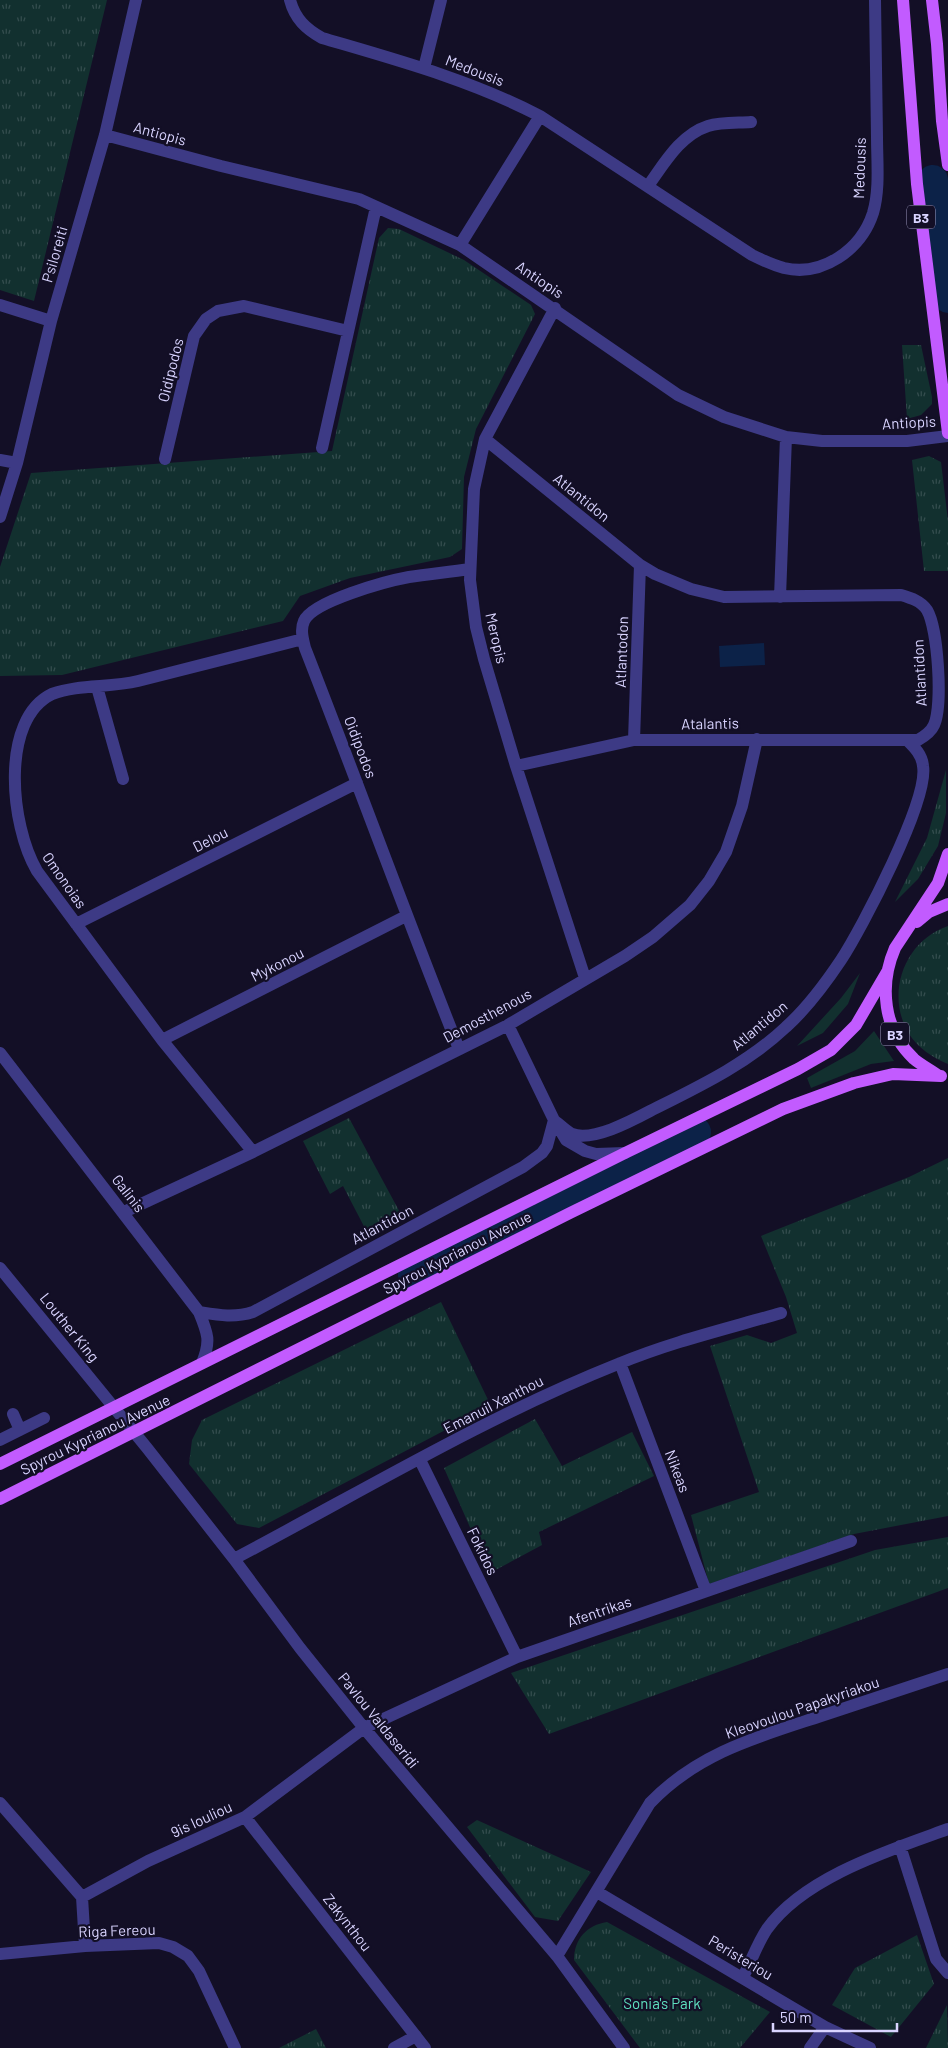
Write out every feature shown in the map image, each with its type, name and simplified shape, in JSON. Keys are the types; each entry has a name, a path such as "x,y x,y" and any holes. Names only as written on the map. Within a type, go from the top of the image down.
{"main road":[{"name":"B3","path":"903,0 916,184 948,434"},
{"path":"932,0 948,165"},
{"name":"B3","path":"944,1078 914,1060 895,1034 885,1004 887,972 895,948 938,883 948,854"},
{"name":"B3","path":"910,928 930,912 948,904"},
{"name":"Spyrou Kyprianou Avenue","path":"0,1464 798,1069 831,1050 856,1025 887,972"},
{"name":"Spyrou Kyprianou Avenue","path":"0,1500 578,1209 783,1109 854,1083 893,1074 944,1078"}],"street":[{"name":"Psiloreiti","path":"0,517 17,464 51,321 105,135 136,0"},
{"name":"Medousis","path":"290,0 294,13 302,24 322,38 424,68 505,98 540,116 752,255 785,268 810,268 833,261 853,248 869,222 876,192 875,0"},
{"path":"424,68 441,0"},
{"path":"460,245 540,116"},
{"path":"648,186 677,147 694,133 709,126 751,122"},
{"name":"Antiopis","path":"105,135 230,169 359,199 460,245 555,308 678,395 724,417 786,437 822,441 907,441 948,434"},
{"path":"322,448 376,207"},
{"path":"0,305 51,321"},
{"name":"Oidipodos","path":"165,459 194,336 206,319 218,311 244,306 348,331"},
{"name":"Meropis","path":"555,308 485,439 474,489 470,570 476,627 516,766 585,978"},
{"path":"780,597 786,437"},
{"name":"Atlantidon","path":"485,439 640,565 703,593 736,598 892,594 920,602 926,609 936,645 937,716 930,732 918,740 908,741"},
{"path":"0,460 17,464"},
{"name":"Atlantodon","path":"634,740 640,565"},
{"path":"303,639 303,622 327,603 408,577 470,570"},
{"name":"Oidipodos","path":"303,639 406,916 459,1049"},
{"name":"Omonoias","path":"253,1152 162,1040 37,871 24,844 13,806 9,758 17,726 30,708 50,694 67,689 132,682 303,639"},
{"path":"96,687 123,779"},
{"name":"Atalantis","path":"516,766 634,740 757,738 908,741"},
{"name":"Demosthenous","path":"124,1212 253,1152 508,1025 640,947 690,904 709,881 726,852 737,822 757,738"},
{"name":"Atlantidon","path":"554,1120 571,1134 580,1136 597,1133 627,1123 728,1070 772,1040 800,1012 842,959 868,911 905,834 918,800 924,777 921,757 908,741"},
{"name":"Delou","path":"76,924 358,783"},
{"name":"Mykonou","path":"162,1040 406,916"},
{"name":"Atlantidon","path":"508,1025 554,1120 566,1140 585,1151 596,1154 625,1153"},
{"name":"Galinis","path":"0,1053 199,1312 206,1328 208,1347 202,1363"},
{"name":"Atlantidon","path":"199,1312 226,1317 253,1312 523,1167 542,1153 551,1137 554,1120"},
{"name":"Louther King","path":"0,1268 5,1284 115,1407"},
{"name":"Emanuil Xanthou","path":"234,1560 485,1423 620,1363 681,1342 781,1313"},
{"name":"Nikeas","path":"620,1363 706,1591"},
{"name":"Pavlou Valdaseridi","path":"115,1407 300,1648 364,1728 556,1956 624,2048"},
{"path":"13,1414 20,1430"},
{"path":"0,1440 44,1418"},
{"name":"Fokidos","path":"420,1460 517,1657"},
{"name":"Afentrikas","path":"364,1728 517,1657 851,1541"},
{"name":"Kleovoulou Papakyriakou","path":"556,1956 650,1803 667,1785 702,1761 752,1739 948,1674"},
{"name":"9is Iouliou","path":"82,1897 148,1862 245,1817 364,1728"},
{"path":"0,1803 82,1897 84,1946"},
{"name":"Zakynthou","path":"245,1817 426,2048"},
{"path":"743,1977 767,1929 789,1906 808,1890 837,1874 900,1846 948,1828"},
{"path":"900,1846 936,1959 948,1973"},
{"name":"Peristeriou","path":"597,1892 825,2027 870,2048"},
{"name":"Riga Fereou","path":"0,1954 84,1946 159,1943 173,1947 188,1956 199,1970 235,2048"},
{"path":"810,2048 825,2027"},
{"path":"394,2048 416,2036"}],"green space":[{"path":"0,0 107,0 34,301 0,290"},
{"path":"388,228 399,229 464,260 531,305 535,314 476,429 464,477 462,549 450,557 350,578 300,596 283,621 62,675 0,676 0,567 31,473 332,451 379,238"},
{"path":"902,345 921,345 932,397 932,404 921,415 907,419"},
{"path":"929,456 941,462 948,521 948,571 924,571 912,460"},
{"path":"946,770 946,813 938,846 918,879 895,902 927,838"},
{"path":"948,926 948,1064 926,1052 909,1034 902,1018 899,986 910,956 933,933"},
{"path":"860,973 848,1004 823,1033 797,1046 841,998"},
{"path":"874,1031 894,1061 871,1064 811,1088 807,1078 855,1051"},
{"path":"349,1118 403,1218 369,1236 343,1186 330,1194 303,1141"},
{"path":"948,1158 948,1516 854,1534 709,1584 691,1515 759,1492 710,1346 747,1335 771,1343 797,1333 786,1297 761,1236 909,1177"},
{"path":"441,1302 491,1406 259,1528 237,1524 189,1464 192,1440 202,1420"},
{"path":"535,1419 562,1466 632,1432 654,1476 539,1532 542,1545 490,1573 444,1468"},
{"path":"948,1537 948,1588 549,1734 511,1673 875,1550"},
{"path":"477,1820 591,1872 558,1921 535,1917 467,1827"},
{"name":"Sonia's Park","path":"607,1922 770,2012 740,2048 640,2048 574,1960 576,1946 583,1934 593,1926"},
{"path":"917,1935 934,1984 891,2037 832,2005 855,1968"},
{"path":"947,2005 948,2048 926,2048"},
{"path":"316,2029 326,2048 279,2048"}],"water":[{"path":"764,643 765,665 720,667 719,646"}],"waterway":[{"path":"933,180 948,298"},
{"path":"413,1275 696,1132"}]}
